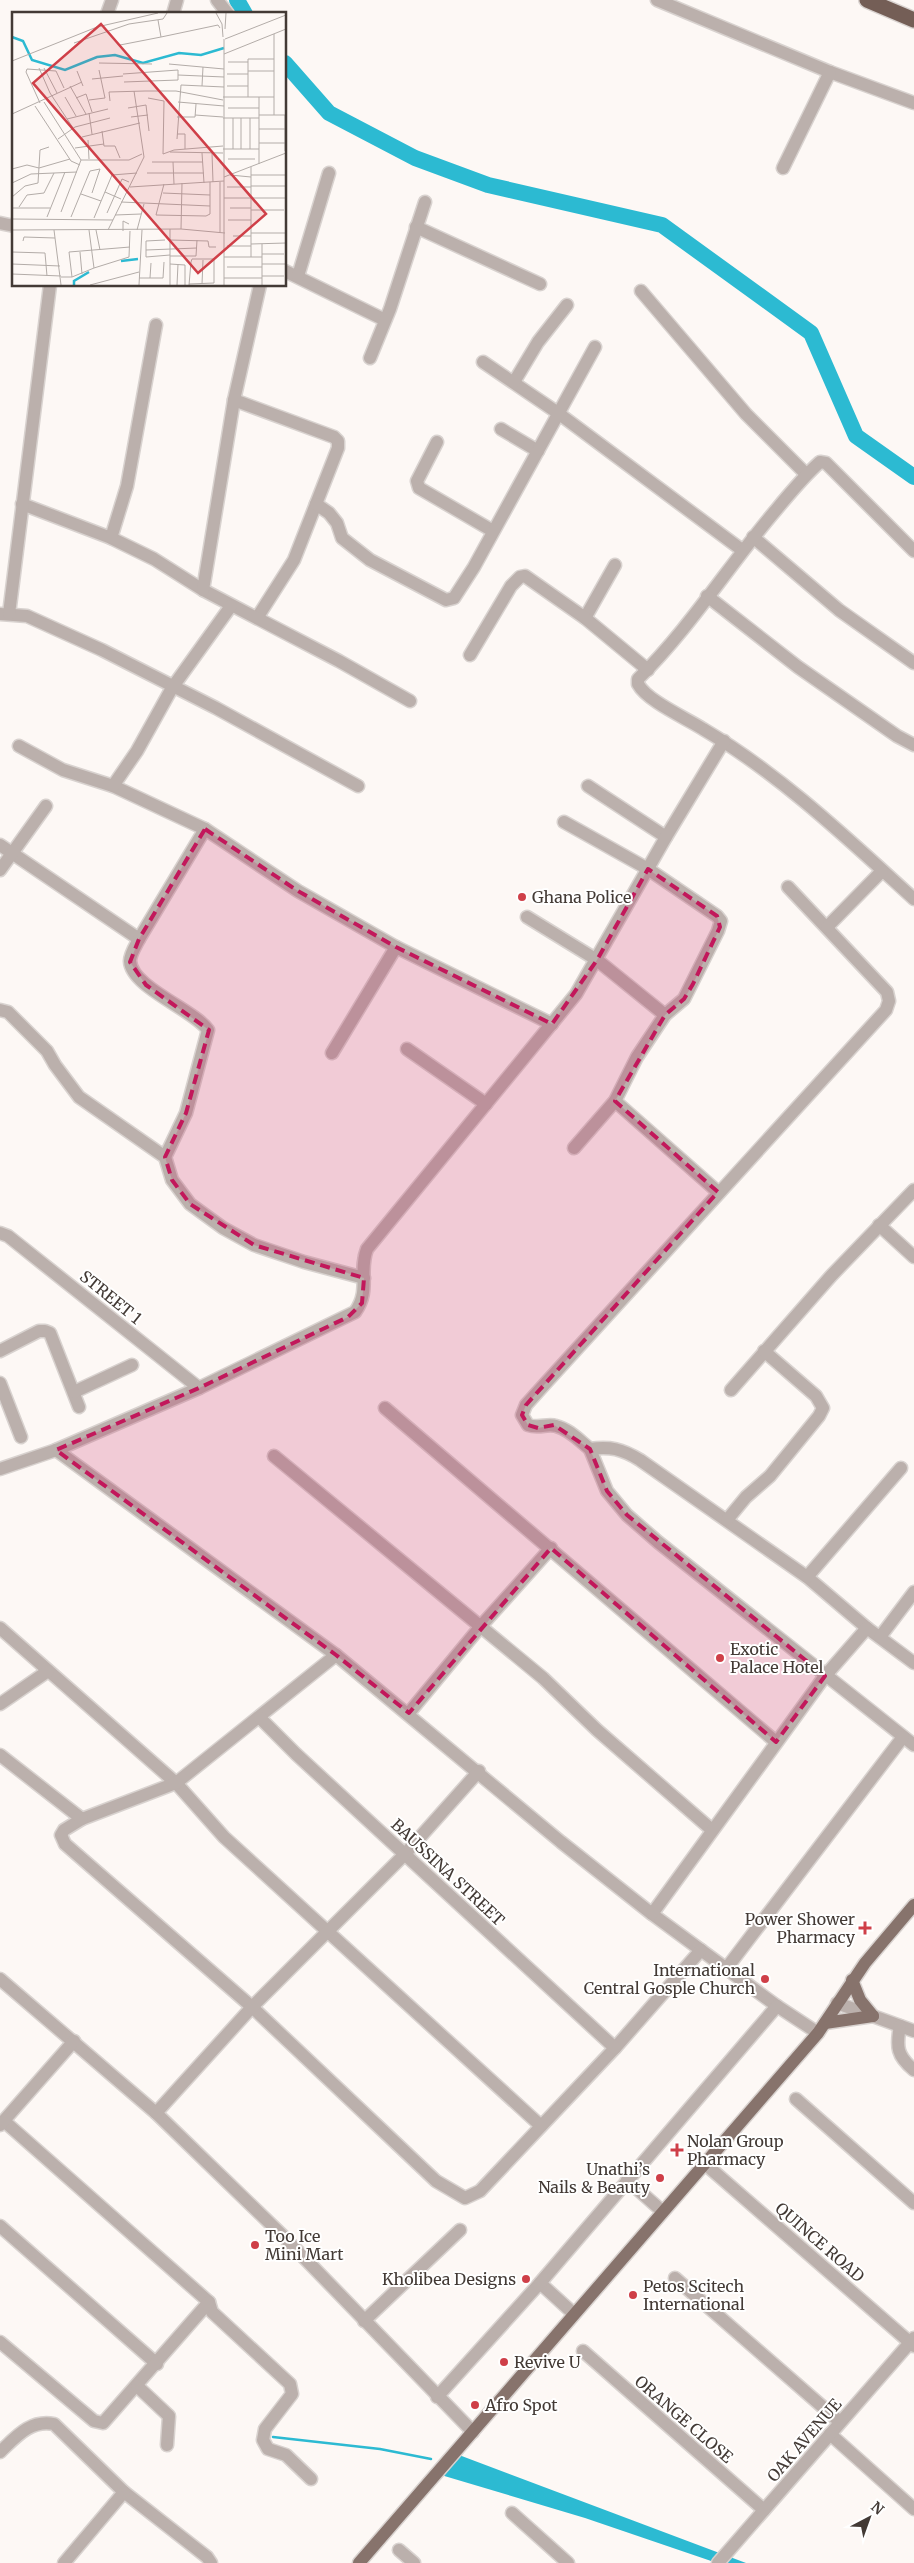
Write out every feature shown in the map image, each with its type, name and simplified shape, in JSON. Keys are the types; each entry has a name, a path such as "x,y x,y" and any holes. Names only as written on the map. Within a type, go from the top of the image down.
{"highway":[{"path":"867,0 914,20"}],"main road":[{"path":"359,2563 822,2028 852,1980 914,1906"},
{"path":"822,2028 873,2016 860,2000 852,1980"}],"street":[{"path":"108,12 112,0"},
{"path":"217,0 226,12"},
{"path":"657,0 830,72 914,103"},
{"path":"783,168 830,72"},
{"path":"298,276 330,173"},
{"path":"370,358 385,320 425,202"},
{"path":"416,227 540,284"},
{"path":"286,271 385,320"},
{"path":"50,286 22,504 5,614 27,616 102,650 172,688 216,708 358,786"},
{"path":"202,590 234,400 260,286"},
{"path":"641,291 746,414 806,474"},
{"path":"514,382 538,342 567,305"},
{"path":"110,538 127,486 156,326"},
{"path":"316,504 329,513 337,523 342,538 370,560 446,600 454,598 474,567 595,348"},
{"path":"483,362 558,413 742,550"},
{"path":"234,400 334,437 338,441 338,448 294,560 257,618"},
{"path":"501,429 538,451"},
{"path":"437,442 417,481 419,488 493,531"},
{"path":"912,894 882,871 809,806 724,742 639,688 638,679 648,670 742,550 806,474 820,462 826,463 914,551"},
{"path":"22,504 110,538 154,559 202,590 339,661 410,701"},
{"path":"753,537 839,610 914,663"},
{"path":"585,618 615,565"},
{"path":"470,655 511,586 520,577 529,578 585,618 648,670"},
{"path":"707,596 798,667 897,736 914,745"},
{"path":"113,786 137,751 172,688 231,606"},
{"path":"0,1470 56,1450 199,1388 355,1312 362,1303 365,1290 364,1257 367,1249 566,1007 597,960 666,837 724,742"},
{"path":"19,746 63,770 113,786 205,829 298,891 396,946 552,1024"},
{"path":"588,786 666,837"},
{"path":"0,870 46,806"},
{"path":"564,822 648,869 716,916 720,921 693,984 684,999 665,1015 637,1057 615,1101 574,1148"},
{"path":"205,829 138,939 130,958 131,967 146,985 208,1030 186,1113 166,1157 172,1180 190,1204 223,1228 262,1248 304,1262 364,1278"},
{"path":"0,845 138,939"},
{"path":"827,927 882,871"},
{"path":"788,887 887,992 889,1001 886,1010 718,1192 526,1405 522,1414 528,1425 538,1428 554,1425 572,1434 590,1449 607,1491 627,1515 825,1676 853,1695 914,1745"},
{"path":"527,917 597,960 665,1015"},
{"path":"332,1053 396,946"},
{"path":"0,1010 8,1012 47,1050 54,1065 79,1097 166,1157"},
{"path":"407,1048 486,1104"},
{"path":"615,1101 718,1192"},
{"path":"731,1390 879,1225 914,1190"},
{"path":"879,1225 914,1257"},
{"name":"STREET 1","path":"0,1233 8,1236 199,1388"},
{"path":"0,1351 40,1331 50,1333 79,1407"},
{"path":"727,1520 746,1497 770,1476 819,1416 823,1408 816,1396 764,1351"},
{"path":"74,1392 132,1365"},
{"path":"0,1383 21,1437"},
{"path":"385,1408 776,1742"},
{"path":"590,1449 608,1446 624,1450 808,1577 867,1628 914,1663"},
{"path":"56,1450 336,1655 479,1771 561,1842 652,1914 777,2006 822,2028"},
{"path":"274,1456 542,1678 597,1730 712,1830"},
{"path":"808,1577 900,1468"},
{"path":"409,1713 481,1626 551,1548"},
{"path":"880,1637 914,1592"},
{"path":"0,1628 176,1783 224,1837 541,2126"},
{"path":"652,1914 825,1676 867,1628"},
{"path":"336,1655 260,1718 176,1783 82,1819 64,1830 61,1835 65,1844 252,2007 436,2181 458,2196 472,2196 480,2191 615,2048 701,1950"},
{"path":"0,1704 48,1672"},
{"name":"BAUSSINA STREET","path":"260,1718 615,2048"},
{"path":"726,1969 903,1737"},
{"path":"0,1754 82,1819"},
{"path":"156,2113 252,2007 405,1854 479,1771"},
{"path":"0,1979 74,2040 156,2113 283,2236 473,2432"},
{"path":"837,2003 914,2031"},
{"path":"437,2397 540,2283 777,2006"},
{"path":"900,2026 897,2043 900,2054 914,2070"},
{"path":"74,2040 2,2123 209,2302 212,2312 290,2384 292,2394 265,2428 262,2440 268,2449 286,2455 311,2478"},
{"path":"796,2099 914,2203"},
{"name":"QUINCE ROAD","path":"704,2163 913,2342"},
{"path":"627,2180 662,2212"},
{"path":"0,2226 157,2364"},
{"path":"364,2321 460,2230"},
{"path":"675,2278 840,2422"},
{"path":"540,2283 574,2314"},
{"path":"0,2342 99,2424 107,2422 209,2302"},
{"name":"OAK AVENUE","path":"718,2563 840,2422 913,2342"},
{"name":"ORANGE CLOSE","path":"583,2351 764,2510"},
{"path":"137,2386 169,2416 166,2445"},
{"path":"0,2452 28,2428 38,2423 54,2424 124,2492 207,2557 211,2563"},
{"path":"830,2434 914,2509"},
{"path":"64,2563 124,2492"},
{"path":"512,2513 568,2563"},
{"path":"399,2550 414,2563"}],"highlighted area":[{"path":"205,829 298,891 396,947 552,1024 597,960 648,869 717,916 720,927 693,984 684,999 665,1015 615,1101 718,1192 526,1405 522,1415 528,1425 538,1428 554,1425 590,1449 607,1491 627,1515 825,1676 776,1742 551,1548 409,1713 336,1655 56,1450 199,1388 348,1317 362,1303 364,1278 254,1245 190,1204 172,1180 165,1157 186,1113 209,1030 146,985 130,962 139,939"}],"water":[{"path":"459,2455 746,2563 717,2563 585,2518 441,2475"}],"waterway":[{"path":"237,0 244,12"},
{"path":"286,64 329,113 415,158 488,185 662,225 811,333 856,436 914,477"},
{"path":"273,2437 380,2449 431,2459"}],"place":[{"name":"Ghana Police","path":"522,897"},
{"name":"Exotic Palace Hotel","path":"720,1658"},
{"name":"Power Shower Pharmacy","path":"865,1928"},
{"name":"International Central Gosple Church","path":"765,1979"},
{"name":"Nolan Group Pharmacy","path":"677,2150"},
{"name":"Unathi’s Nails & Beauty","path":"660,2178"},
{"name":"Too Ice Mini Mart","path":"255,2245"},
{"name":"Kholibea Designs","path":"526,2279"},
{"name":"Petos Scitech International","path":"633,2295"},
{"name":"Revive U","path":"504,2362"},
{"name":"Afro Spot","path":"475,2405"}]}
